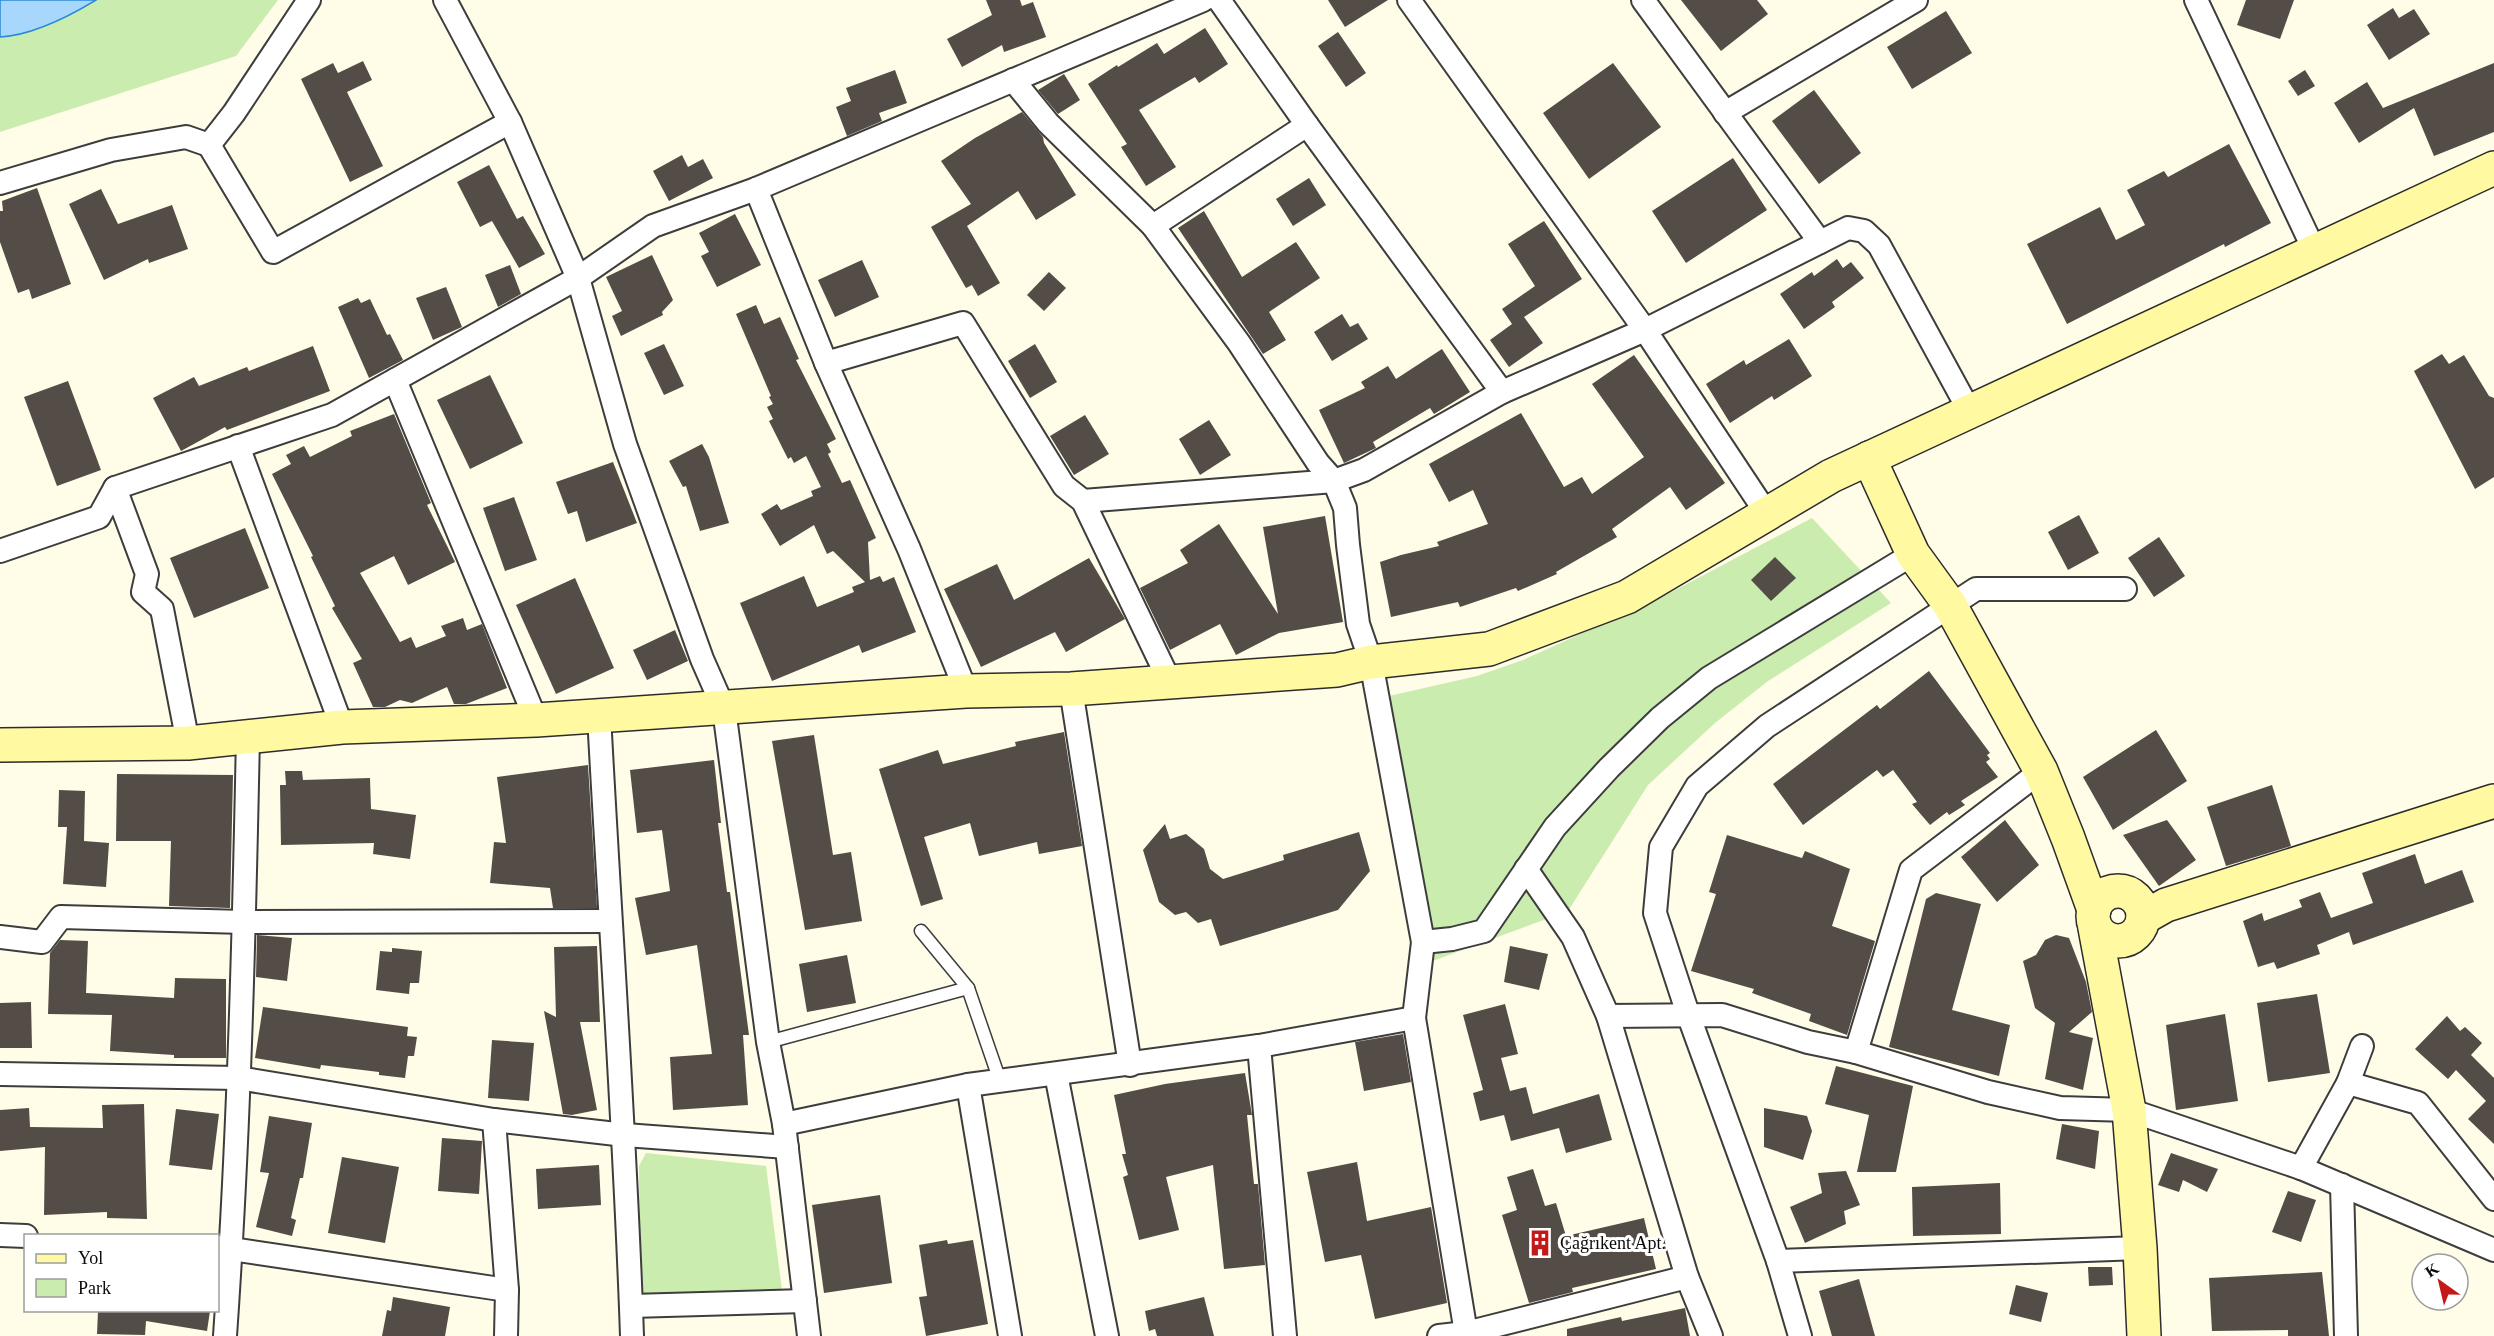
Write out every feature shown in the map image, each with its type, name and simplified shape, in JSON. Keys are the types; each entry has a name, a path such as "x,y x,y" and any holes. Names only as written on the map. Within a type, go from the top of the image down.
{"main road":[{"path":"0,745 188,743 342,727 536,720 966,691 1071,690 1337,670 1371,662 1489,649 1627,597 1831,476 2494,169"},
{"path":"1869,458 1913,554 1950,606 2041,771 2068,838 2095,919 2129,1110 2140,1248 2144,1336"},
{"path":"2123,891 2113,891 2104,895 2098,901 2095,919 2109,940 2118,942 2166,905 2494,801"},
{"path":"2068,838 2123,891 2138,901 2137,928 2114,1019"}],"street":[{"path":"208,145 234,113 309,0"},
{"path":"445,0 510,122 578,278 625,444 702,658 724,708 768,1042 784,1124 809,1336"},
{"path":"0,551 99,517 115,488 332,415 578,278 653,226 756,189 1203,0"},
{"path":"1219,0 1502,392"},
{"path":"1409,0 1645,330 1767,514"},
{"path":"1643,0 1820,242"},
{"path":"1725,113 1916,0"},
{"path":"2196,0 2315,252"},
{"path":"1013,80 1048,123 1153,226 1239,343 1318,463 1334,481 1346,508 1358,624 1371,662 1423,942 1414,1018 1466,1333"},
{"path":"0,183 122,148 186,137 208,145 273,252 510,122"},
{"path":"1153,226 1307,124"},
{"path":"756,189 826,363 909,549 966,691"},
{"path":"1083,501 1334,481 1364,470 1502,392 1645,330 1848,228 1864,231 1879,245 1970,412"},
{"path":"826,363 963,323 1064,486 1083,501 1170,682"},
{"path":"395,380 536,720"},
{"path":"238,446 342,727"},
{"path":"115,488 147,574 143,592 162,609 188,743"},
{"path":"1423,942 1452,939 1484,931 1555,827 1609,768 1660,718 1709,678 1913,554"},
{"path":"1800,1336 1778,1261 1688,1014 1655,912 1661,847 1697,786 1767,726 1976,589 2125,590"},
{"path":"1071,690 1130,1065"},
{"path":"599,715 609,921 625,1135 632,1336"},
{"path":"225,1336 224,1247 238,1078 248,735"},
{"path":"1856,1052 1911,870 2041,771"},
{"path":"1526,869 1573,937 1608,1016 1687,1277 1711,1336"},
{"path":"0,937 42,942 61,917 244,922 609,921"},
{"path":"1608,1016 1722,1015 1808,1042 1856,1052 1988,1092 2060,1108 2129,1110 2301,1168 2494,1250"},
{"path":"784,1124 968,1085 1259,1047 1414,1018"},
{"path":"2301,1168 2348,1083 2362,1046"},
{"path":"1259,1047 1285,1336"},
{"path":"0,1074 238,1078 494,1120 625,1135 787,1148"},
{"path":"1056,1074 1107,1336"},
{"path":"2348,1083 2418,1104 2494,1199"},
{"path":"968,1085 1010,1336"},
{"path":"494,1120 507,1290 506,1336"},
{"path":"2342,1185 2346,1336"},
{"path":"0,1235 24,1236"},
{"path":"224,1247 507,1290"},
{"path":"1778,1261 2140,1248"},
{"path":"1438,1336 1466,1333 1687,1277"},
{"path":"631,1306 805,1301"}],"lane":[{"path":"921,931 968,988 1000,1081"},
{"path":"768,1042 968,988"}],"green space":[{"path":"96,0 278,0 236,56 0,132 0,37 37,29 62,19"},
{"path":"1812,518 1891,603 1768,681 1715,723 1648,785 1568,911 1430,962 1376,699 1477,676 1523,660 1662,597"},
{"path":"646,1153 766,1166 782,1290 650,1299 640,1293 639,1166"}],"water":[{"path":"0,0 96,0 50,24 25,33 0,37"}],"building":[{"path":"986,0 1020,0 1022,6 1033,2 1046,37 1004,52 1002,45 962,67 947,39 992,15"},
{"path":"1328,0 1388,0 1345,27"},
{"path":"1681,0 1757,0 1768,14 1721,51"},
{"path":"2246,0 2294,0 2280,39 2237,25"},
{"path":"2393,8 2399,18 2414,9 2430,34 2389,60 2367,25"},
{"path":"1946,11 1972,53 1912,89 1887,47"},
{"path":"1205,28 1228,64 1199,83 1195,77 1139,110 1176,167 1146,186 1121,147 1127,144 1088,84 1157,43 1164,54"},
{"path":"1338,32 1366,73 1346,87 1318,46"},
{"path":"363,61 372,80 347,92 383,166 350,182 301,79 333,63 338,73"},
{"path":"1613,63 1661,127 1589,179 1543,113"},
{"path":"2494,63 2494,132 2434,156 2414,108 2359,143 2334,103 2367,82 2383,108"},
{"path":"895,70 907,103 879,113 882,121 847,136 836,107 851,101 846,88"},
{"path":"2305,70 2315,86 2298,96 2288,81"},
{"path":"1064,74 1080,100 1058,114 1038,90"},
{"path":"1814,90 1861,153 1819,184 1772,121"},
{"path":"1022,112 1043,137 1044,143 1076,195 1036,220 1018,191 967,226 1000,283 978,296 972,285 966,288 931,227 971,204 941,161 975,138"},
{"path":"2229,144 2271,223 2225,247 2224,244 2067,324 2027,244 2100,207 2116,240 2145,225 2127,190 2164,171 2168,177"},
{"path":"682,155 688,167 703,159 713,178 669,201 653,171"},
{"path":"1733,158 1767,210 1686,263 1652,211"},
{"path":"489,165 517,219 523,216 545,254 519,268 492,221 480,227 457,182"},
{"path":"1309,178 1326,205 1293,226 1276,199"},
{"path":"37,188 71,284 32,299 29,289 18,293 0,242 0,211 3,211 2,201"},
{"path":"101,189 118,224 172,205 188,249 149,263 148,259 104,280 69,204"},
{"path":"1204,211 1242,277 1296,242 1320,278 1269,312 1286,340 1263,354 1178,228"},
{"path":"735,214 761,265 717,287 701,256 709,252 699,233"},
{"path":"1544,221 1582,279 1524,317 1543,343 1509,367 1490,340 1512,324 1502,309 1535,286 1508,244"},
{"path":"652,255 673,300 662,312 663,315 621,336 612,316 622,311 606,277"},
{"path":"1837,259 1843,268 1851,262 1864,278 1832,302 1835,307 1804,329 1780,294 1812,272 1814,276"},
{"path":"862,260 879,297 835,317 818,280"},
{"path":"510,265 521,294 498,307 485,275"},
{"path":"1049,272 1066,288 1044,311 1027,295"},
{"path":"446,287 462,327 433,340 416,298"},
{"path":"358,298 361,303 370,299 387,335 390,334 403,360 369,378 338,307"},
{"path":"756,305 764,324 780,317 799,359 796,360 836,439 827,444 831,452 828,454 842,483 850,480 876,538 868,542 870,580 880,576 883,582 894,577 916,632 862,653 859,645 772,681 740,603 804,576 817,607 854,592 852,587 865,582 833,551 827,554 814,525 780,546 761,514 777,504 781,510 813,496 811,491 821,487 806,456 794,463 791,457 788,459 769,421 773,419 767,407 773,404 769,397 771,396 736,314"},
{"path":"1342,314 1350,327 1358,323 1368,339 1332,361 1314,332"},
{"path":"1789,339 1812,376 1774,400 1772,396 1730,423 1706,384 1744,360 1746,365"},
{"path":"664,344 684,386 664,395 644,353"},
{"path":"1035,344 1057,382 1030,398 1008,361"},
{"path":"313,346 330,391 227,430 225,427 181,451 153,398 194,377 199,386 247,367 249,371"},
{"path":"1442,349 1470,392 1434,414 1430,408 1373,442 1376,448 1344,463 1319,410 1365,388 1361,382 1388,366 1396,379"},
{"path":"2442,354 2449,364 2464,355 2489,396 2494,398 2494,477 2475,489 2414,371"},
{"path":"1634,355 1725,483 1686,510 1670,487 1612,529 1617,537 1556,572 1557,574 1518,591 1516,588 1460,607 1458,602 1391,617 1380,562 1439,546 1437,542 1488,524 1473,490 1449,502 1429,464 1521,413 1564,487 1582,477 1592,494 1644,457 1592,384"},
{"path":"490,375 523,443 470,469 437,400"},
{"path":"68,381 101,470 57,486 24,397"},
{"path":"394,414 431,503 427,505 455,562 408,585 394,556 360,573 400,642 411,637 416,648 446,636 441,626 463,618 467,630 482,624 507,688 466,704 454,704 447,687 412,703 400,700 385,707 373,707 353,663 362,659 332,608 335,606 311,557 313,556 272,474 291,464 286,455 304,446 310,457 352,436 350,431"},
{"path":"1085,415 1109,454 1074,475 1050,436"},
{"path":"1209,420 1231,455 1200,475 1179,439"},
{"path":"702,444 709,457 729,523 700,531 686,486 683,487 669,461"},
{"path":"613,462 637,523 586,542 577,511 568,514 556,482"},
{"path":"514,497 537,560 505,571 483,508"},
{"path":"2079,515 2099,553 2068,570 2048,532"},
{"path":"1325,516 1343,622 1279,633 1236,655 1220,624 1170,650 1140,588 1188,563 1180,550 1219,524 1278,614 1263,527"},
{"path":"245,528 269,588 194,618 170,558"},
{"path":"2159,537 2185,576 2154,597 2128,558"},
{"path":"1775,557 1796,578 1771,601 1751,580"},
{"path":"1089,558 1125,619 1066,652 1055,632 981,667 944,589 997,564 1014,600"},
{"path":"575,578 614,668 556,694 516,605"},
{"path":"675,630 688,661 647,680 633,650"},
{"path":"1929,671 1990,753 1987,755 1990,759 1986,762 1998,777 1961,801 1965,805 1949,815 1947,812 1930,825 1912,804 1917,802 1893,770 1883,777 1877,770 1803,825 1773,784 1877,705 1880,709"},
{"path":"2156,730 2187,781 2113,830 2083,777"},
{"path":"1064,732 1082,846 1039,854 1037,842 979,856 970,823 924,837 943,899 921,906 879,769 938,750 943,764 1016,746 1015,742"},
{"path":"814,735 833,855 851,852 862,921 805,930 772,741"},
{"path":"714,760 721,823 718,823 727,892 730,892 749,1035 743,1035 748,1105 673,1110 670,1057 712,1054 697,945 646,955 635,898 670,891 662,830 637,833 630,770"},
{"path":"588,765 597,908 553,908 550,888 490,883 494,842 506,843 497,777"},
{"path":"285,771 302,771 303,780 370,778 371,809 416,815 410,859 373,854 374,843 281,845 280,785 286,785"},
{"path":"117,774 233,775 230,908 169,906 171,841 116,841"},
{"path":"2272,785 2291,846 2226,866 2207,807"},
{"path":"59,790 85,791 84,841 109,843 106,887 63,884 67,827 58,827"},
{"path":"2005,820 2039,865 1997,902 1961,857"},
{"path":"2167,820 2196,860 2159,886 2123,835"},
{"path":"1165,824 1170,839 1186,834 1204,849 1210,869 1223,879 1284,860 1283,855 1359,832 1370,871 1338,910 1220,946 1211,919 1198,923 1186,912 1175,915 1159,902 1143,850"},
{"path":"1727,835 1802,858 1805,851 1850,869 1832,926 1875,941 1847,1035 1809,1021 1811,1014 1752,993 1754,989 1691,971 1716,894 1709,892"},
{"path":"2415,854 2425,884 2462,870 2474,902 2353,945 2349,932 2317,945 2320,954 2277,969 2274,962 2258,967 2243,921 2262,913 2264,921 2302,907 2299,900 2320,892 2331,918 2373,903 2362,873"},
{"path":"1936,893 1981,904 1952,1010 2010,1025 1999,1076 1889,1047 1926,899"},
{"path":"257,935 292,938 287,981 256,977"},
{"path":"2056,935 2069,938 2086,982 2092,1012 2069,1032 2093,1038 2083,1090 2045,1079 2055,1023 2035,1008 2023,961 2036,955 2045,940"},
{"path":"60,940 88,941 86,993 174,998 175,978 226,979 226,1058 174,1058 174,1055 110,1051 112,1015 48,1014 50,953"},
{"path":"597,946 600,1022 580,1022 597,1110 572,1115 563,1114 544,1011 556,1017 554,947"},
{"path":"1510,946 1548,954 1539,990 1504,982"},
{"path":"392,948 422,951 419,983 410,983 409,994 376,990 380,951 392,952"},
{"path":"847,955 856,1003 807,1012 799,964"},
{"path":"2317,994 2330,1073 2268,1082 2257,1003"},
{"path":"31,1002 32,1048 0,1048 0,1003"},
{"path":"1505,1004 1518,1054 1501,1058 1510,1091 1526,1087 1533,1114 1599,1094 1612,1140 1566,1153 1559,1128 1511,1141 1504,1115 1480,1121 1473,1093 1483,1090 1463,1015"},
{"path":"263,1007 408,1027 407,1036 417,1037 414,1056 408,1056 405,1078 379,1075 379,1072 321,1065 320,1069 255,1058"},
{"path":"2225,1014 2238,1101 2176,1110 2166,1025"},
{"path":"2447,1016 2460,1031 2465,1027 2482,1043 2471,1055 2494,1078 2494,1144 2468,1119 2486,1101 2456,1070 2448,1079 2415,1049"},
{"path":"1403,1034 1411,1082 1364,1091 1355,1042"},
{"path":"492,1040 534,1043 529,1101 488,1098"},
{"path":"1836,1066 1913,1086 1896,1172 1857,1172 1869,1115 1825,1104"},
{"path":"1245,1073 1252,1115 1247,1115 1254,1184 1258,1184 1265,1265 1224,1269 1213,1165 1166,1177 1179,1230 1139,1240 1123,1177 1128,1175 1122,1154 1126,1154 1114,1095 1165,1084"},
{"path":"144,1104 147,1219 107,1218 107,1212 44,1215 45,1147 0,1151 0,1110 29,1108 30,1127 103,1128 102,1105"},
{"path":"1764,1108 1807,1116 1812,1131 1803,1160 1764,1147"},
{"path":"176,1109 219,1114 212,1170 169,1165"},
{"path":"269,1116 312,1123 303,1178 300,1178 291,1218 296,1220 292,1236 256,1227 269,1173 260,1172"},
{"path":"2062,1124 2099,1131 2095,1169 2056,1159"},
{"path":"442,1138 482,1141 479,1194 438,1191"},
{"path":"2171,1153 2218,1169 2207,1192 2183,1180 2179,1192 2158,1185"},
{"path":"342,1157 399,1167 385,1243 328,1233"},
{"path":"1357,1162 1367,1221 1431,1207 1447,1303 1375,1319 1361,1255 1325,1262 1307,1172"},
{"path":"599,1165 601,1205 538,1209 536,1169"},
{"path":"1533,1169 1545,1206 1556,1203 1566,1236 1644,1218 1656,1269 1572,1288 1573,1292 1529,1303 1502,1215 1517,1210 1507,1177"},
{"path":"1846,1171 1860,1205 1844,1211 1846,1224 1805,1243 1790,1207 1822,1193 1818,1173"},
{"path":"2000,1183 2001,1234 1913,1236 1912,1187"},
{"path":"2288,1191 2316,1200 2301,1242 2272,1232"},
{"path":"880,1195 892,1283 824,1293 812,1205"},
{"path":"947,1240 948,1244 973,1240 988,1324 926,1336 919,1297 927,1296 919,1245"},
{"path":"2088,1267 2112,1267 2113,1285 2089,1286"},
{"path":"2322,1272 2329,1336 2288,1336 2288,1330 2212,1331 2209,1278"},
{"path":"1859,1279 1875,1336 1832,1336 1819,1291"},
{"path":"2016,1285 2048,1293 2041,1322 2009,1314"},
{"path":"393,1297 450,1307 445,1336 382,1336 387,1310 391,1311"},
{"path":"1204,1297 1214,1336 1157,1336 1155,1329 1149,1331 1145,1311"},
{"path":"1685,1308 1690,1336 1567,1336 1567,1329 1621,1317 1622,1321"},
{"path":"98,1312 210,1312 207,1331 146,1321 145,1335 97,1334"}],"place":[{"name":"Çağrıkent Apt.","path":"1540,1243"}]}
